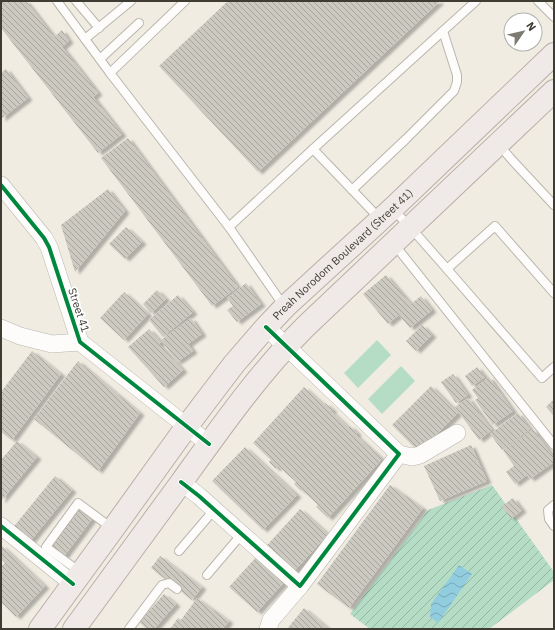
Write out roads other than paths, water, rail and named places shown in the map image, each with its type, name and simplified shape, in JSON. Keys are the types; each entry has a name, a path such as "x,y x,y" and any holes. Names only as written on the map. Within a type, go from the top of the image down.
{"main road":[{"name":"Preah Norodom Boulevard (Street 41)","path":"407,207 554,54"},
{"name":"Preah Norodom Boulevard (Street 41)","path":"40,629 186,426 234,364 286,306 407,207 498,144 554,91"},
{"name":"Preah Norodom Boulevard (Street 41)","path":"74,629 257,380 305,326 410,227 407,207"}],"street":[{"name":"Street 41","path":"1,185 44,238 49,247 80,342 209,444"},
{"path":"266,327 399,454 412,458 420,455 457,433"},
{"name":"Street 41","path":"1,328 20,336 52,344 80,342"},
{"path":"268,629 271,620 300,586 399,454"},
{"path":"181,482 300,586"},
{"path":"1,526 77,578"}],"lane":[{"path":"57,1 110,73 229,227 279,299 286,306"},
{"path":"76,1 99,28"},
{"path":"85,39 131,1"},
{"path":"110,73 186,1"},
{"path":"229,227 312,149 476,1"},
{"path":"538,1 554,17"},
{"path":"100,59 139,23"},
{"path":"352,190 406,139 454,90 457,82 457,75 443,31"},
{"path":"498,144 554,205"},
{"path":"312,149 352,190 407,207"},
{"path":"446,269 495,226 554,293"},
{"path":"410,227 542,378 554,367"},
{"path":"394,243 554,445"},
{"path":"77,578 46,547 78,503 113,529"},
{"path":"554,505 548,510 549,519 554,526"},
{"path":"179,551 214,510"},
{"path":"207,575 241,535"},
{"path":"129,629 162,585 169,583 177,589"}],"water":[{"path":"459,565 472,574 438,623 430,617 431,604"}]}
